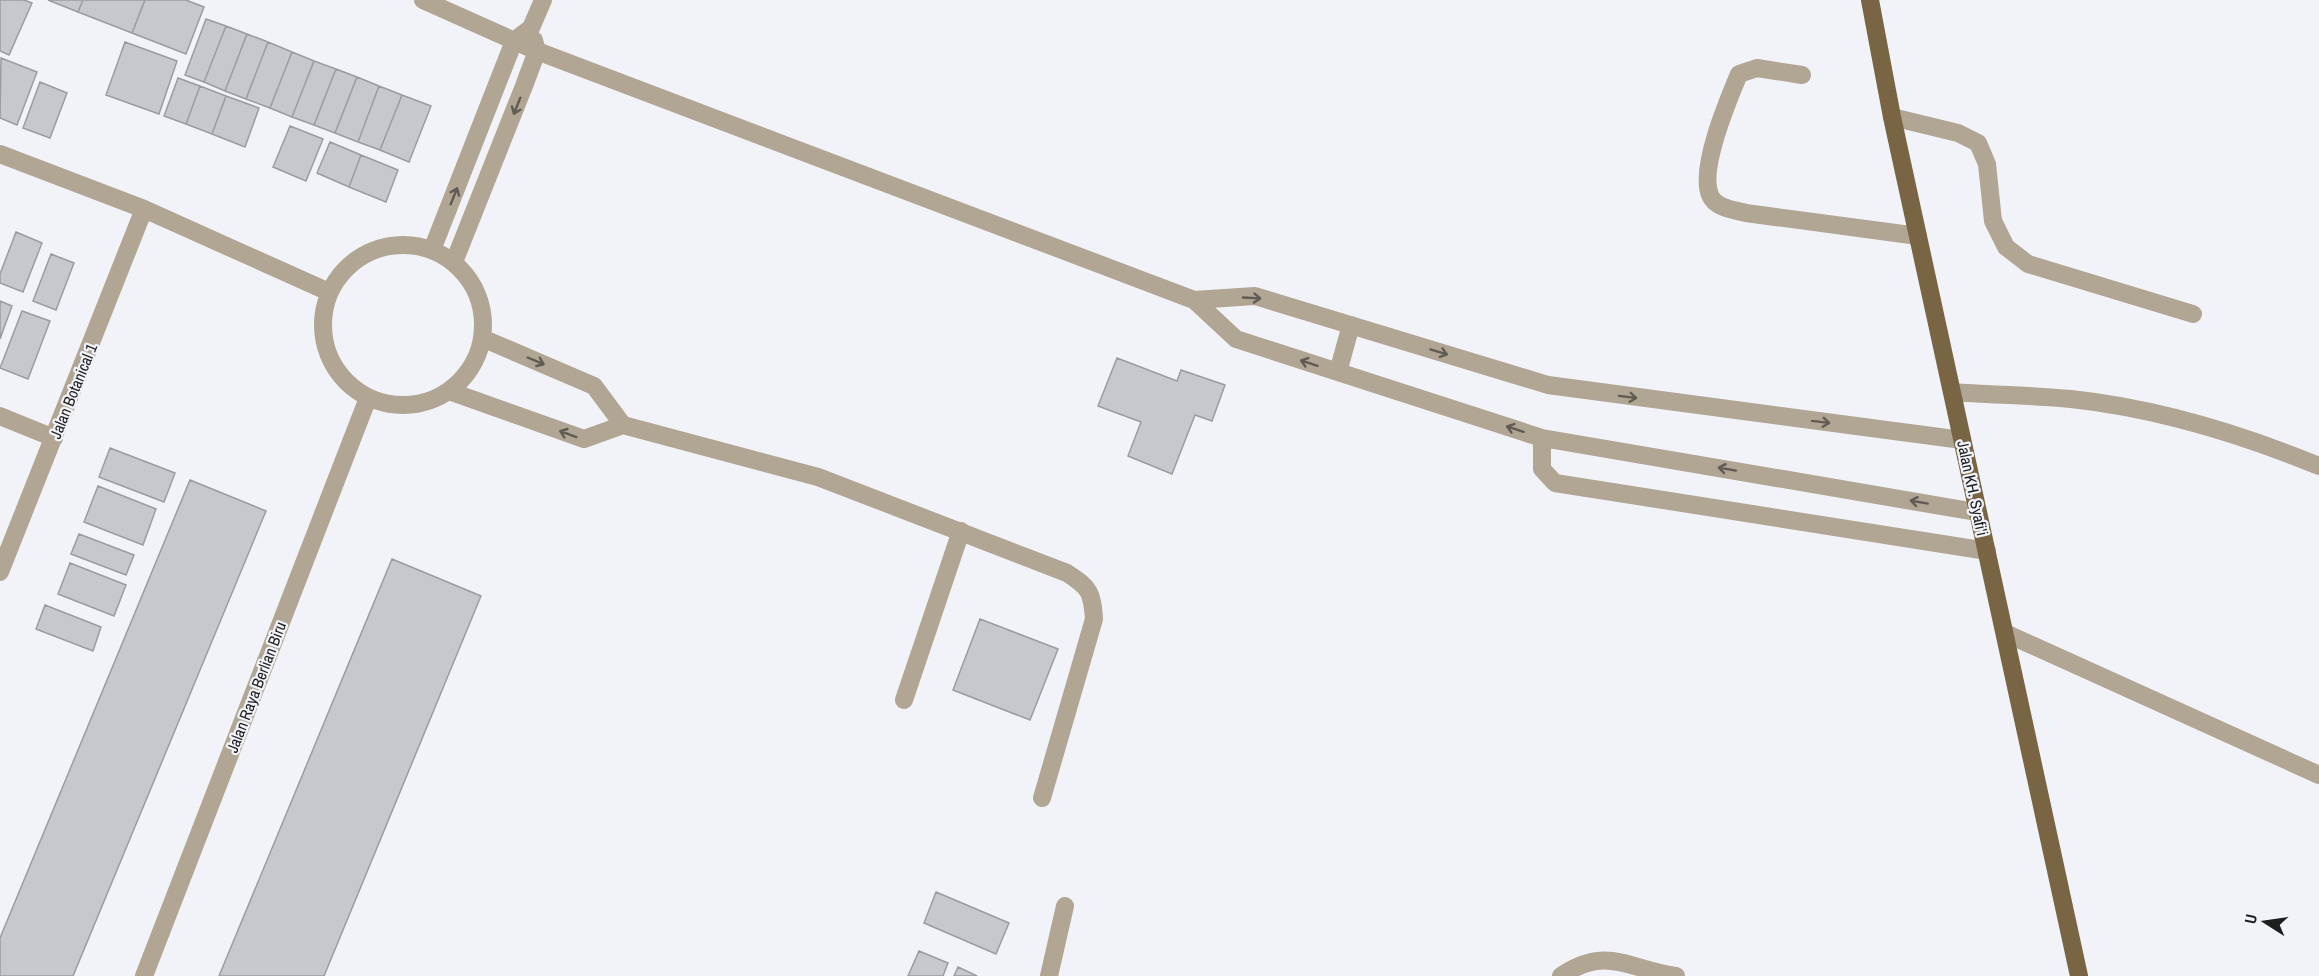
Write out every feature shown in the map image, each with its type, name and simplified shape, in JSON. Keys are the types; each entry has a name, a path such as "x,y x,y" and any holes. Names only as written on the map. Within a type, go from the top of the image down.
{"main road":[{"name":"Jalan KH. Syafi'i","path":"1870,0 1892,117 2079,976"}],"street":[{"path":"423,0 537,51 1194,300 1236,339 1542,438 1977,512"},
{"path":"432,250 514,41 531,28 543,0"},
{"path":"454,262 537,51 531,28"},
{"path":"1802,75 1757,68 1738,74 1718,125 1707,176 1710,195 1721,206 1746,213 1918,236"},
{"path":"1892,117 1958,134 1978,143 1987,164 1993,221 2006,247 2028,264 2193,314"},
{"path":"0,154 144,209 329,292"},
{"name":"Jalan Botanical 1","path":"0,572 144,209"},
{"path":"395,244 416,245 432,250 454,262 469,278 478,297 483,317 482,338 476,358 465,376 449,391 430,401 410,406 389,405 368,398 351,387 337,372 327,353 322,333 329,292 348,266 374,249 395,244"},
{"path":"1194,300 1255,296 1548,386 1962,440"},
{"path":"1338,372 1351,325"},
{"path":"482,338 594,386 623,425"},
{"path":"449,391 584,440 623,425 819,477 1067,573 1086,585 1092,596 1094,619 1042,798"},
{"path":"1952,392 2072,399 2129,408 2188,422 2283,452 2319,466"},
{"name":"Jalan Raya Berlian Biru","path":"144,976 368,398"},
{"path":"0,416 54,438"},
{"path":"1542,438 1542,468 1555,483 1986,551"},
{"path":"904,700 962,531"},
{"path":"2005,633 2319,776"},
{"path":"1049,976 1065,906"},
{"path":"1561,976 1575,966 1600,959 1624,962 1657,973 1676,976"}],"building":[{"path":"0,0 24,0 32,3 9,55 0,51"},
{"path":"48,0 83,0 78,12"},
{"path":"83,0 145,0 132,33 78,12"},
{"path":"145,0 186,0 204,7 186,54 132,33"},
{"path":"206,19 226,26 204,82 185,75"},
{"path":"226,26 247,34 225,91 204,82"},
{"path":"247,34 268,42 246,99 225,91"},
{"path":"125,42 177,61 159,114 106,95"},
{"path":"268,42 292,52 270,108 246,99"},
{"path":"292,52 314,61 292,117 270,108"},
{"path":"1,58 37,72 17,125 0,118"},
{"path":"314,61 336,69 314,125 292,117"},
{"path":"336,69 357,77 335,133 314,125"},
{"path":"357,77 379,86 358,142 335,133"},
{"path":"178,78 200,86 186,124 164,116"},
{"path":"40,82 67,93 50,138 23,128"},
{"path":"200,86 226,96 212,134 186,124"},
{"path":"379,86 402,95 380,150 358,142"},
{"path":"402,95 431,106 409,162 380,150"},
{"path":"226,96 259,108 245,147 212,134"},
{"path":"290,126 323,139 306,181 273,167"},
{"path":"330,142 361,155 349,187 317,173"},
{"path":"361,155 398,170 386,202 349,187"},
{"path":"16,232 42,243 23,292 0,283 0,274"},
{"path":"51,254 74,263 56,310 33,301"},
{"path":"0,301 12,306 0,339"},
{"path":"22,311 50,321 28,379 0,368"},
{"path":"1117,358 1177,381 1181,370 1225,385 1212,421 1195,415 1172,474 1128,456 1141,422 1098,406"},
{"path":"110,448 175,473 164,502 99,477"},
{"path":"190,480 266,511 73,976 0,976 0,938"},
{"path":"98,486 156,509 143,545 84,522"},
{"path":"79,534 134,555 126,575 71,554"},
{"path":"392,559 481,596 324,976 219,976"},
{"path":"70,563 126,585 114,616 58,594"},
{"path":"45,605 101,627 93,651 36,629"},
{"path":"980,619 1058,649 1030,720 953,690"},
{"path":"936,892 1009,923 996,954 924,923"},
{"path":"919,951 948,963 943,976 908,976"},
{"path":"958,967 977,976 954,976"}]}
